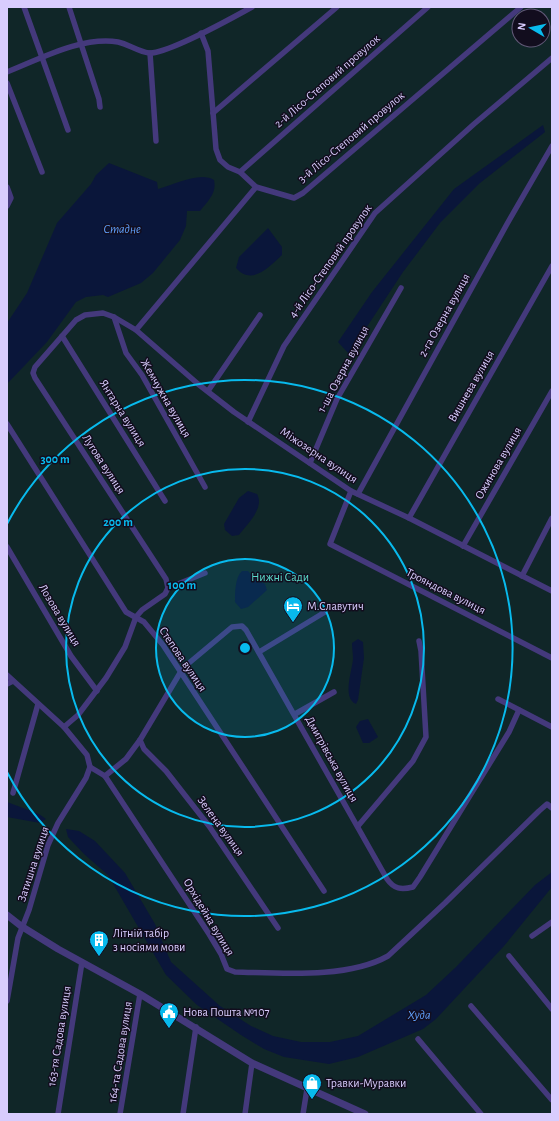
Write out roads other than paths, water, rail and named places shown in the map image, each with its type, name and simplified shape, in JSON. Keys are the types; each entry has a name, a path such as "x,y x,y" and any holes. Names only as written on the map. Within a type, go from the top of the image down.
{"street":[{"path":"24,7 68,130"},
{"path":"68,7 99,99 100,107"},
{"path":"7,72 81,44 102,41 118,42 150,53 167,48 201,33 252,7"},
{"path":"213,113 337,7"},
{"name":"2-й Лісо-Степовий провулок","path":"240,172 428,7"},
{"name":"3-й Лісо-Степовий провулок","path":"256,187 294,198 303,193 521,7"},
{"path":"136,330 256,187 240,172 228,167 220,160 216,149 208,51 201,33"},
{"path":"150,53 156,141"},
{"name":"4-й Лісо-Степовий провулок","path":"248,422 284,346 374,213 474,124 552,58"},
{"path":"7,83 42,172"},
{"name":"2-га Озерна вулиця","path":"358,494 507,224 552,146"},
{"path":"7,188 11,198 7,206"},
{"name":"Вишнева вулиця","path":"409,518 552,266"},
{"name":"1-ша Озерна вулиця","path":"310,463 337,399 401,288"},
{"name":"Міжозерна вулиця","path":"62,336 76,320 91,314 103,313 114,317 136,330 208,391 248,422 352,491 409,518 552,591"},
{"path":"208,391 260,315"},
{"name":"Жемчужна вулиця","path":"114,317 126,353 142,375 205,487"},
{"name":"Лугова вулиця","path":"62,336 35,367 33,373 166,579 168,588"},
{"name":"Янтарна вулиця","path":"62,336 165,501"},
{"name":"Ожинова вулиця","path":"463,546 552,391"},
{"name":"Степова вулиця","path":"7,424 126,612 144,622 163,645 324,891"},
{"name":"Трояндова вулиця","path":"352,491 330,544 552,658"},
{"path":"522,576 552,518"},
{"name":"Лозова вулиця","path":"7,547 71,656 97,692"},
{"path":"64,727 78,715 97,692 125,647 136,617 142,610 164,594 168,588 205,573"},
{"path":"259,652 325,612"},
{"name":"Дмитрівська вулиця","path":"105,776 126,759 140,740 180,673 189,662 223,633 238,625 246,630 259,652 390,884 401,890 413,887 509,732 519,710"},
{"path":"358,826 413,761 426,737 422,651 419,641"},
{"path":"7,675 64,727 87,755 90,767"},
{"path":"7,684 13,681"},
{"path":"295,714 334,692"},
{"path":"498,699 552,727"},
{"path":"13,793 38,704"},
{"name":"Зелена вулиця","path":"140,740 144,749 166,771 209,826 278,928"},
{"name":"Орхідейна вулиця","path":"90,767 105,776 209,934 221,954 227,969 235,972 286,974 307,973 366,966 378,962 388,956 549,806"},
{"name":"Затишна вулиця","path":"7,1001 22,926 29,910 53,833 86,778 90,767"},
{"path":"7,915 22,926 82,962 196,1027 252,1063 306,1089 364,1114"},
{"path":"532,936 552,922"},
{"path":"509,956 552,1009"},
{"name":"163-тя Садова вулиця","path":"58,1114 82,962"},
{"name":"164-та Садова вулиця","path":"120,1114 140,994"},
{"path":"471,1006 552,1100"},
{"path":"183,1114 196,1027"},
{"path":"418,1039 482,1114"},
{"path":"245,1114 252,1063"},
{"path":"303,1114 306,1089"}],"water":[{"path":"543,125 545,132 480,183 440,223 403,272 349,354 338,342 372,292 454,189"},
{"name":"Стадне","path":"109,163 157,182 158,189 202,177 214,180 215,185 211,197 200,211 187,211 186,226 180,240 153,273 141,283 108,297 103,295 86,297 76,302 47,342 7,384 7,323 27,293 57,223 91,184 96,175"},
{"path":"268,228 282,247 282,255 272,265 260,273 248,275 242,273 236,268 239,257"},
{"path":"248,491 257,494 259,505 254,516 239,535 232,536 225,530 224,524 239,498"},
{"path":"242,571 248,571 253,577 265,584 267,590 248,607 241,609 235,602 235,594 238,577"},
{"path":"358,639 363,642 364,658 358,700 356,704 349,696 349,684 353,659 352,643"},
{"path":"368,719 378,737 369,743 363,743 356,727 360,721"},
{"path":"7,802 39,814 46,819 40,823 7,817"},
{"name":"Худа","path":"66,829 79,831 95,841 125,873 155,924 171,962 220,1006 251,1026 273,1036 301,1042 330,1042 358,1036 426,995 456,967 535,885 552,872 552,887 504,946 436,1019 423,1029 358,1057 329,1064 284,1057 264,1049 197,1005 166,975 108,875 84,854 68,837"}],"place":[{"name":"М.Славутич","path":"293,623"},
{"name":"Літній табір з носіями мови","path":"99,957"},
{"name":"Нова Пошта №107","path":"169,1029"},
{"name":"Травки-Муравки","path":"312,1100"}],"park label":[{"name":"Нижні Сади","path":"280,577"}]}
